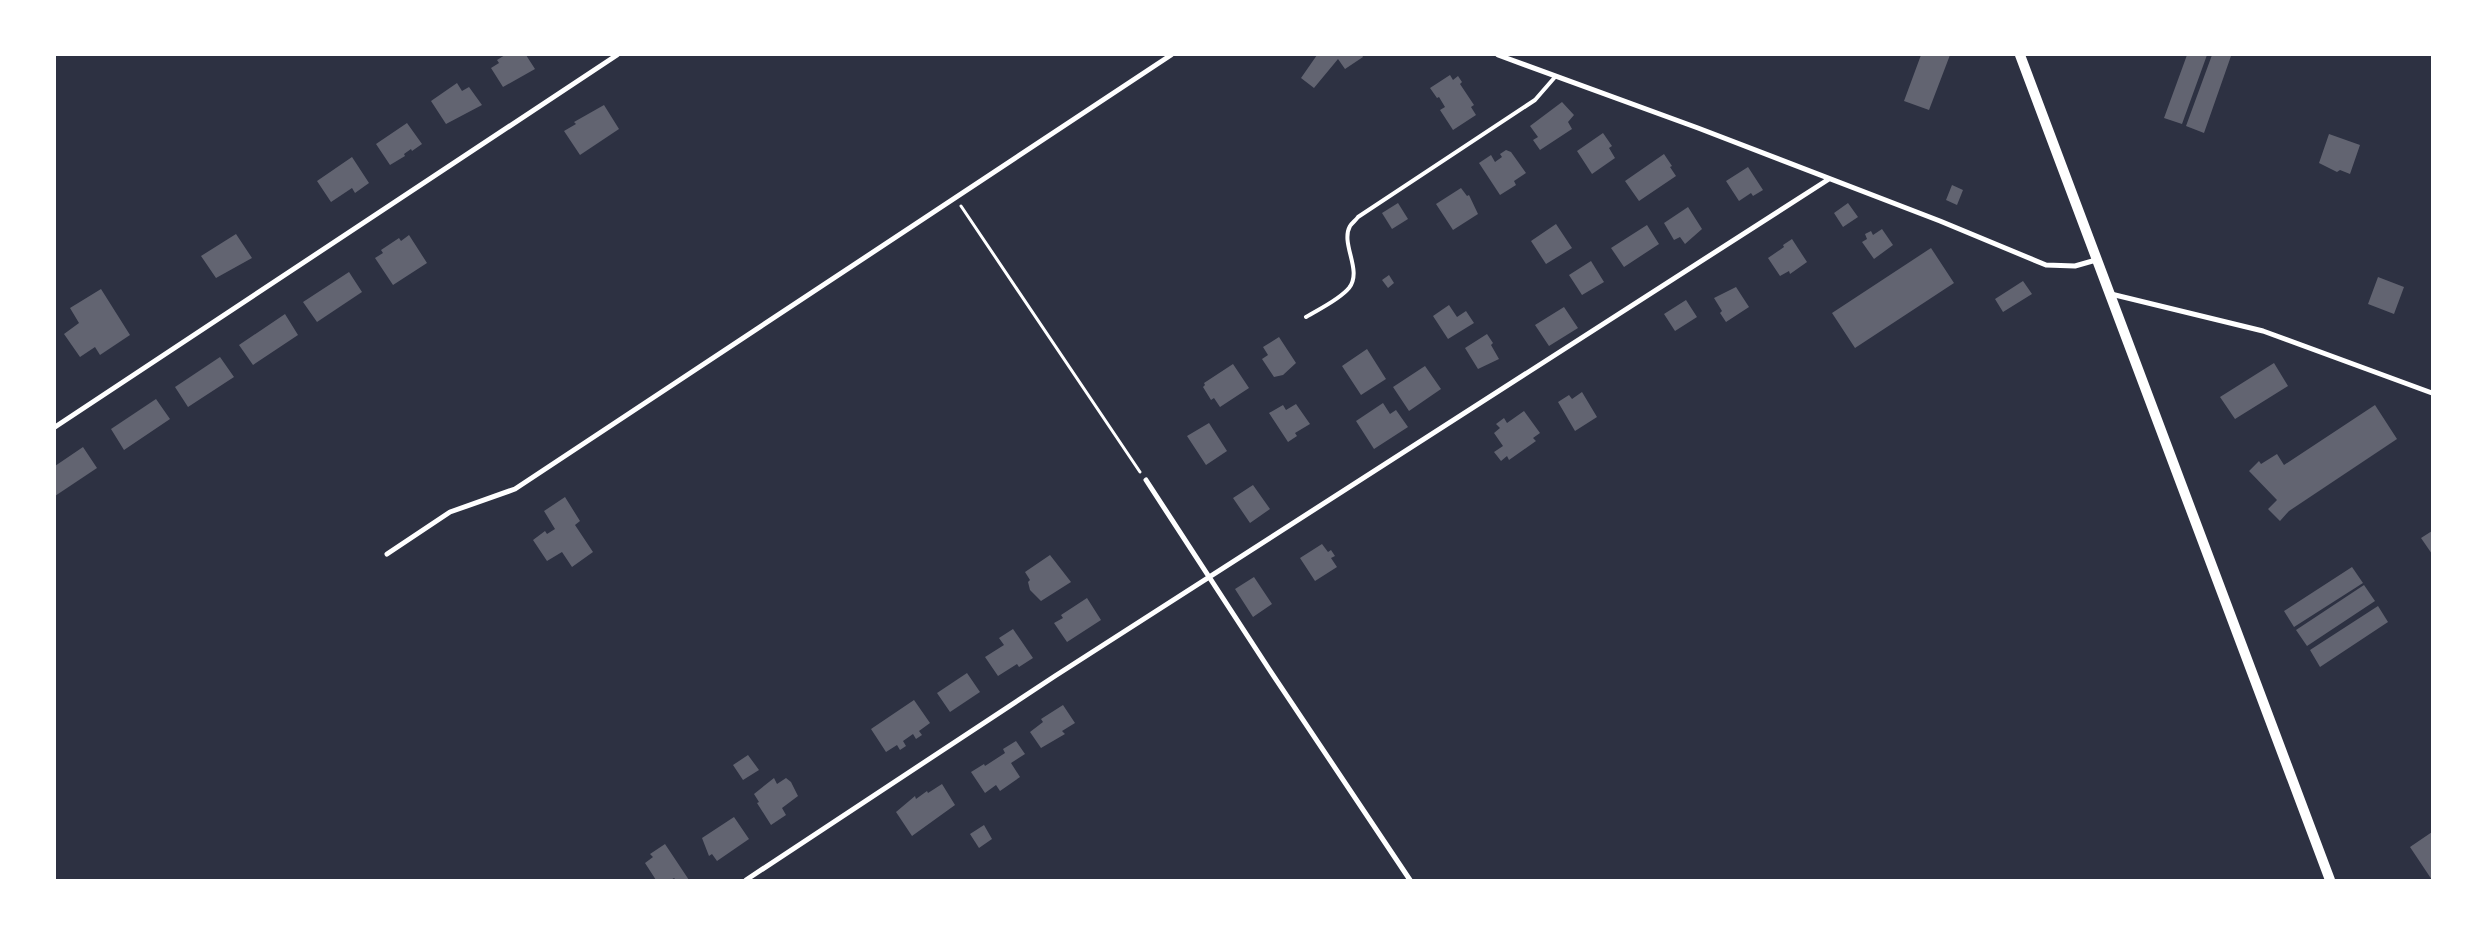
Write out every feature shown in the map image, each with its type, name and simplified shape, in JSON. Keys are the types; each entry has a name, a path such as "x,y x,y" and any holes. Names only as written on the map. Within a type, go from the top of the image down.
{"main road":[{"path":"2020,55 2330,880"}],"street":[{"path":"55,427 618,55"},
{"path":"387,554 450,512 515,489 1171,55"},
{"path":"1498,55 1698,128 2046,265 2075,266 2096,260"},
{"path":"746,880 1209,577 1829,179"},
{"path":"2108,293 2263,332 2432,393"},
{"path":"1146,480 1410,880"}],"lane":[{"path":"1306,317 1344,292 1352,282 1353,262 1348,236 1350,227 1358,217 1535,100 1555,77"}],"path":[{"path":"956,197 1146,480"}],"building":[{"path":"505,55 526,55 535,69 503,87 491,68 499,63 497,60"},
{"path":"1317,55 1362,55 1363,57 1345,69 1338,59 1314,88 1301,78"},
{"path":"1921,55 1950,55 1929,110 1904,101"},
{"path":"2187,55 2207,55 2182,124 2164,118"},
{"path":"2212,55 2231,56 2204,133 2186,126"},
{"path":"1450,75 1453,80 1458,76 1462,82 1460,84 1474,105 1471,107 1476,115 1453,130 1440,110 1445,107 1430,88"},
{"path":"457,83 462,91 469,87 482,105 446,124 431,101"},
{"path":"1562,102 1574,115 1568,122 1572,129 1540,150 1533,140 1538,137 1530,126"},
{"path":"604,105 619,129 580,155 564,131 576,124 574,122"},
{"path":"407,123 422,144 412,151 411,149 404,154 405,156 390,165 376,144"},
{"path":"1603,133 1612,146 1609,148 1615,158 1592,174 1577,151"},
{"path":"2329,134 2360,145 2350,174 2340,170 2337,172 2319,163"},
{"path":"1506,150 1511,152 1526,173 1514,181 1516,185 1500,195 1479,163 1491,155 1495,162 1502,157 1500,154"},
{"path":"1664,154 1676,176 1639,201 1625,181"},
{"path":"352,157 369,183 355,193 352,188 331,202 317,181"},
{"path":"1748,167 1763,190 1753,196 1751,193 1739,201 1726,181"},
{"path":"1952,185 1963,190 1957,205 1946,200"},
{"path":"1461,188 1467,196 1469,195 1478,214 1453,230 1436,204"},
{"path":"1398,203 1408,219 1392,229 1382,213"},
{"path":"1848,203 1858,217 1843,227 1834,213"},
{"path":"1688,207 1702,229 1685,244 1680,237 1674,240 1664,223"},
{"path":"1556,224 1572,248 1546,264 1531,241"},
{"path":"1647,225 1659,244 1624,267 1611,248"},
{"path":"1882,229 1893,245 1874,259 1862,242 1867,239 1865,234 1871,231 1873,235"},
{"path":"236,234 252,258 216,278 201,256"},
{"path":"409,235 427,263 393,285 375,258 383,253 381,250 399,238 401,241"},
{"path":"1792,239 1807,262 1790,274 1789,271 1780,276 1768,258"},
{"path":"1931,248 1954,283 1855,348 1832,313"},
{"path":"1591,261 1604,282 1582,295 1569,275"},
{"path":"349,272 362,292 317,322 303,302"},
{"path":"1389,275 1394,283 1388,288 1382,280"},
{"path":"2378,277 2404,287 2394,314 2368,304"},
{"path":"2023,281 2032,294 2003,312 1995,299"},
{"path":"1736,287 1749,307 1726,322 1714,298"},
{"path":"101,289 130,335 100,355 95,347 80,357 64,334 79,323 70,308"},
{"path":"1686,300 1697,317 1675,331 1664,314"},
{"path":"1449,305 1457,317 1466,311 1474,323 1448,339 1433,316"},
{"path":"1564,307 1578,328 1549,346 1535,325"},
{"path":"285,314 298,335 253,365 239,345"},
{"path":"1487,334 1493,343 1491,345 1499,359 1478,369 1465,348"},
{"path":"1279,337 1296,363 1283,375 1274,377 1262,359 1268,355 1263,347"},
{"path":"1367,349 1386,379 1361,395 1342,366"},
{"path":"220,357 234,377 188,407 175,387"},
{"path":"2274,363 2288,386 2235,419 2220,397"},
{"path":"1233,364 1249,388 1220,407 1214,398 1211,400 1203,387 1204,383"},
{"path":"1425,366 1441,389 1409,411 1393,387"},
{"path":"1582,392 1597,417 1575,431 1558,402 1569,395 1572,399"},
{"path":"156,399 170,419 124,450 111,429"},
{"path":"1383,403 1390,414 1396,410 1408,427 1374,449 1356,421"},
{"path":"1296,404 1310,424 1295,433 1297,436 1288,442 1269,413 1283,405 1286,410"},
{"path":"2375,405 2397,439 2289,511 2280,521 2268,509 2277,500 2249,471 2259,461 2261,464 2277,454 2284,465"},
{"path":"1524,411 1540,433 1533,438 1536,441 1509,460 1507,456 1501,461 1494,452 1503,446 1494,433 1500,428 1496,424 1504,418 1507,423"},
{"path":"1209,423 1227,451 1206,465 1187,436"},
{"path":"83,447 97,468 55,496 55,466"},
{"path":"1253,485 1270,509 1250,523 1233,498"},
{"path":"565,497 580,521 575,525 593,552 572,567 562,552 547,561 533,540 545,531 547,534 555,529 544,511"},
{"path":"2432,531 2432,554 2421,538"},
{"path":"1322,544 1328,552 1331,550 1335,556 1331,558 1337,567 1315,581 1300,558"},
{"path":"1050,555 1071,582 1041,601 1030,590 1028,582 1030,580 1025,572"},
{"path":"2352,567 2363,583 2294,627 2284,611"},
{"path":"1254,577 1272,604 1253,617 1235,589"},
{"path":"2364,585 2375,601 2307,646 2296,630"},
{"path":"1087,598 1101,620 1067,642 1054,623 1063,618 1061,615"},
{"path":"2378,606 2388,622 2320,667 2310,650"},
{"path":"1013,629 1033,658 1019,667 1017,664 998,676 985,657 1004,645 999,638"},
{"path":"967,673 980,692 950,712 937,693"},
{"path":"914,700 930,723 919,731 922,735 916,739 913,734 903,741 906,746 900,750 897,745 886,752 871,729"},
{"path":"1063,705 1075,723 1062,731 1065,734 1041,748 1030,732 1043,722 1041,719"},
{"path":"1016,741 1025,754 1011,763 1020,777 1000,791 996,785 985,793 971,772 984,764 985,766 1005,753 1003,749"},
{"path":"748,755 759,770 743,780 733,765"},
{"path":"774,778 777,784 786,778 791,782 798,796 782,808 786,815 771,825 757,803 759,802 754,794"},
{"path":"942,784 955,805 912,836 896,812 915,796 916,799"},
{"path":"734,817 749,839 717,861 712,854 709,856 702,838"},
{"path":"984,825 992,839 979,848 970,834"},
{"path":"2432,832 2432,880 2410,847"},
{"path":"665,844 689,880 676,880 674,878 671,880 656,880 645,863 653,857 650,854"}]}
